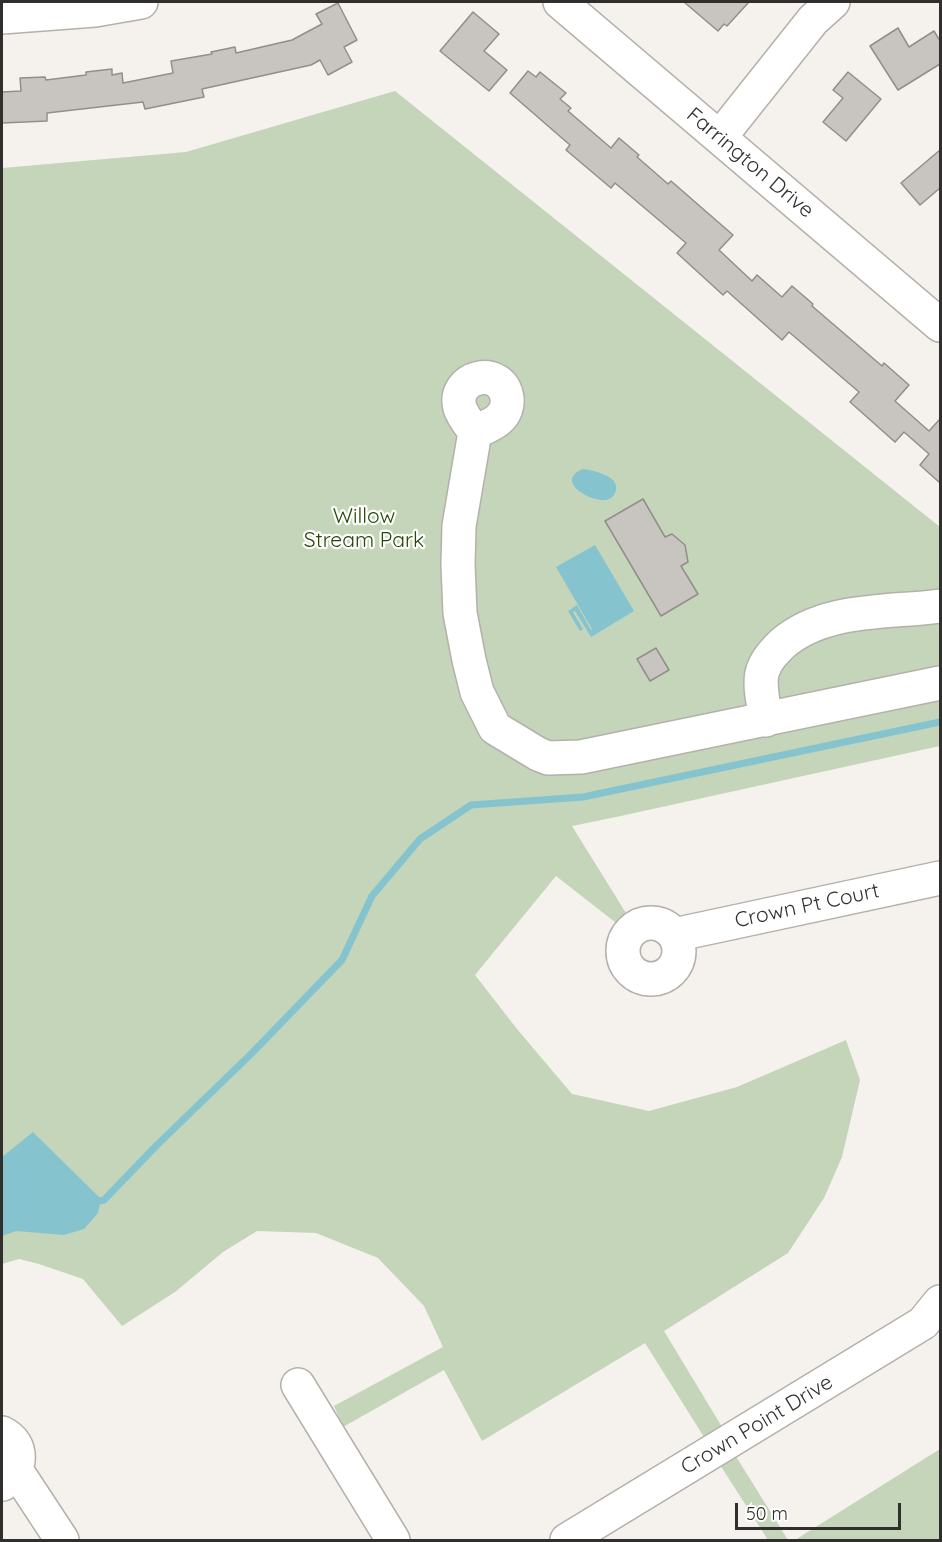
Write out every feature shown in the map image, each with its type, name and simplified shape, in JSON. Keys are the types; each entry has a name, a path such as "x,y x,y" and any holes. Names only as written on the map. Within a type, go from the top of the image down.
{"street":[{"path":"2,17 95,10 141,2"},
{"name":"Farrington Drive","path":"560,2 938,317"},
{"path":"720,137 813,20 833,2"},
{"path":"475,432 459,526 460,614 477,692 495,728 538,754 548,758 581,758 940,683"},
{"path":"766,720 762,672 771,654 791,637 817,624 858,613 940,606"},
{"name":"Crown Pt Court","path":"674,935 940,878"},
{"name":"Crown Point Drive","path":"567,1540 923,1323 940,1302"},
{"path":"298,1385 393,1540"},
{"path":"2,1433 18,1451 19,1461 9,1477 62,1540"}],"green space":[{"name":"Willow Stream Park","path":"395,91 940,527 940,746 572,826 629,918 620,926 556,876 475,975 572,1094 649,1111 737,1087 846,1040 860,1080 842,1157 824,1198 788,1253 664,1331 722,1427 704,1437 645,1343 482,1441 444,1370 343,1427 334,1406 443,1347 424,1306 378,1258 316,1233 257,1231 223,1252 175,1292 122,1326 83,1279 19,1259 2,1264 2,168 186,152"},
{"path":"940,1449 940,1540 795,1540"},
{"path":"732,1450 788,1540 768,1540 717,1460"}],"water":[{"path":"583,469 604,474 614,481 616,491 610,499 589,497 576,489 572,478 575,473"},
{"path":"595,545 634,611 591,637 575,611 573,612 583,629 580,631 568,611 577,605 592,629 556,567"},
{"path":"33,1132 101,1199 98,1213 84,1229 64,1235 16,1231 2,1236 2,1157"}],"building":[{"path":"684,2 749,2 727,26 724,24 718,31"},
{"path":"338,3 357,40 344,47 352,62 328,75 320,60 311,65 202,89 204,97 145,109 143,102 47,113 47,121 2,123 2,92 21,91 20,78 45,77 46,80 112,69 112,75 122,73 123,83 173,73 171,61 212,54 211,52 235,47 236,53 292,40 322,24 316,14"},
{"path":"473,12 499,34 484,51 507,70 489,91 440,51"},
{"path":"898,28 909,47 934,31 940,41 940,64 898,90 870,46"},
{"path":"528,71 536,77 540,72 566,93 560,99 571,108 568,111 611,148 619,138 668,184 671,181 733,235 719,250 752,281 757,275 782,297 792,286 882,366 884,363 909,385 895,401 929,431 940,419 940,483 920,465 929,454 904,432 895,442 850,402 859,392 789,332 782,340 727,291 723,295 677,253 686,243 615,183 611,188 566,150 570,145 510,93"},
{"path":"848,72 881,99 846,141 823,122 843,98 833,90"},
{"path":"940,150 940,188 920,205 901,183"},
{"path":"643,499 665,537 672,534 685,545 688,562 681,566 698,594 661,616 605,521"},
{"path":"656,648 669,670 650,681 637,659"}],"waterway":[{"path":"94,1202 104,1200 342,960 372,896 420,839 471,805 583,797 940,722"}]}
